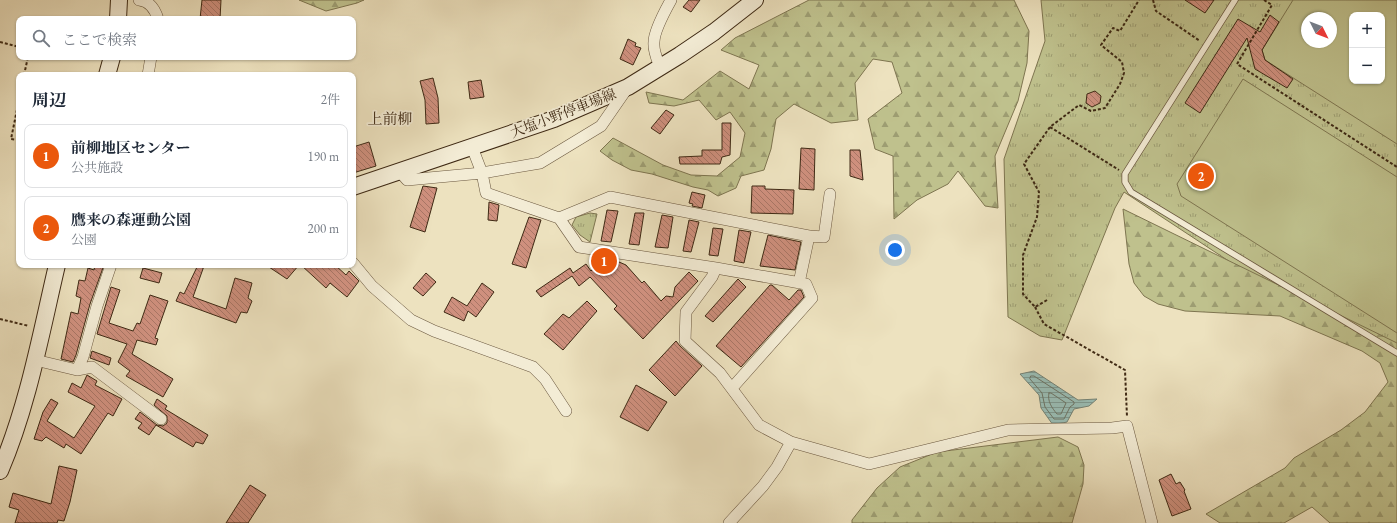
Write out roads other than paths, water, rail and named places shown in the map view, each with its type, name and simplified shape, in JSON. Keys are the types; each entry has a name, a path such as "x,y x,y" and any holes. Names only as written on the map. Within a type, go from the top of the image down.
{"main road":[{"path":"118,16 119,0"},
{"name":"大塩小野停車場線","path":"356,186 554,119 628,87 714,32 755,0"},
{"path":"108,72 111,60"},
{"path":"0,471 22,410 56,268"}],"street":[{"path":"139,0 146,1 157,16"},
{"path":"660,67 654,51 654,40 666,8 671,0"},
{"path":"148,72 150,60"},
{"path":"400,172 407,180 482,173 540,163 601,126 628,87"},
{"path":"472,147 482,173 486,193 559,218 579,247 716,268 806,284 812,298 732,388"},
{"path":"559,218 610,197 809,236 824,237 830,194"},
{"path":"799,283 809,236"},
{"path":"356,267 372,286 411,320 434,331 533,367 545,379 566,411"},
{"path":"77,370 83,357 97,306 110,268"},
{"path":"716,268 712,277 686,312 685,341 720,373 759,425 791,442 869,464 1008,430 1112,428 1127,426 1152,523"},
{"path":"35,360 77,370 92,368 161,419"},
{"path":"729,523 763,486 777,467 791,442"}],"lane":[{"path":"1235,0 1125,174 1125,182 1131,192 1397,353"}],"water":[{"path":"1034,371 1078,400 1097,399 1089,406 1074,409 1067,422 1053,425 1041,408 1039,395 1020,374"}],"place":[{"name":"鷹来の森運動公園","path":"1201,176"},
{"name":"前柳地区センター","path":"604,261"}],"district":[{"name":"上前柳","path":"390,118"}]}
